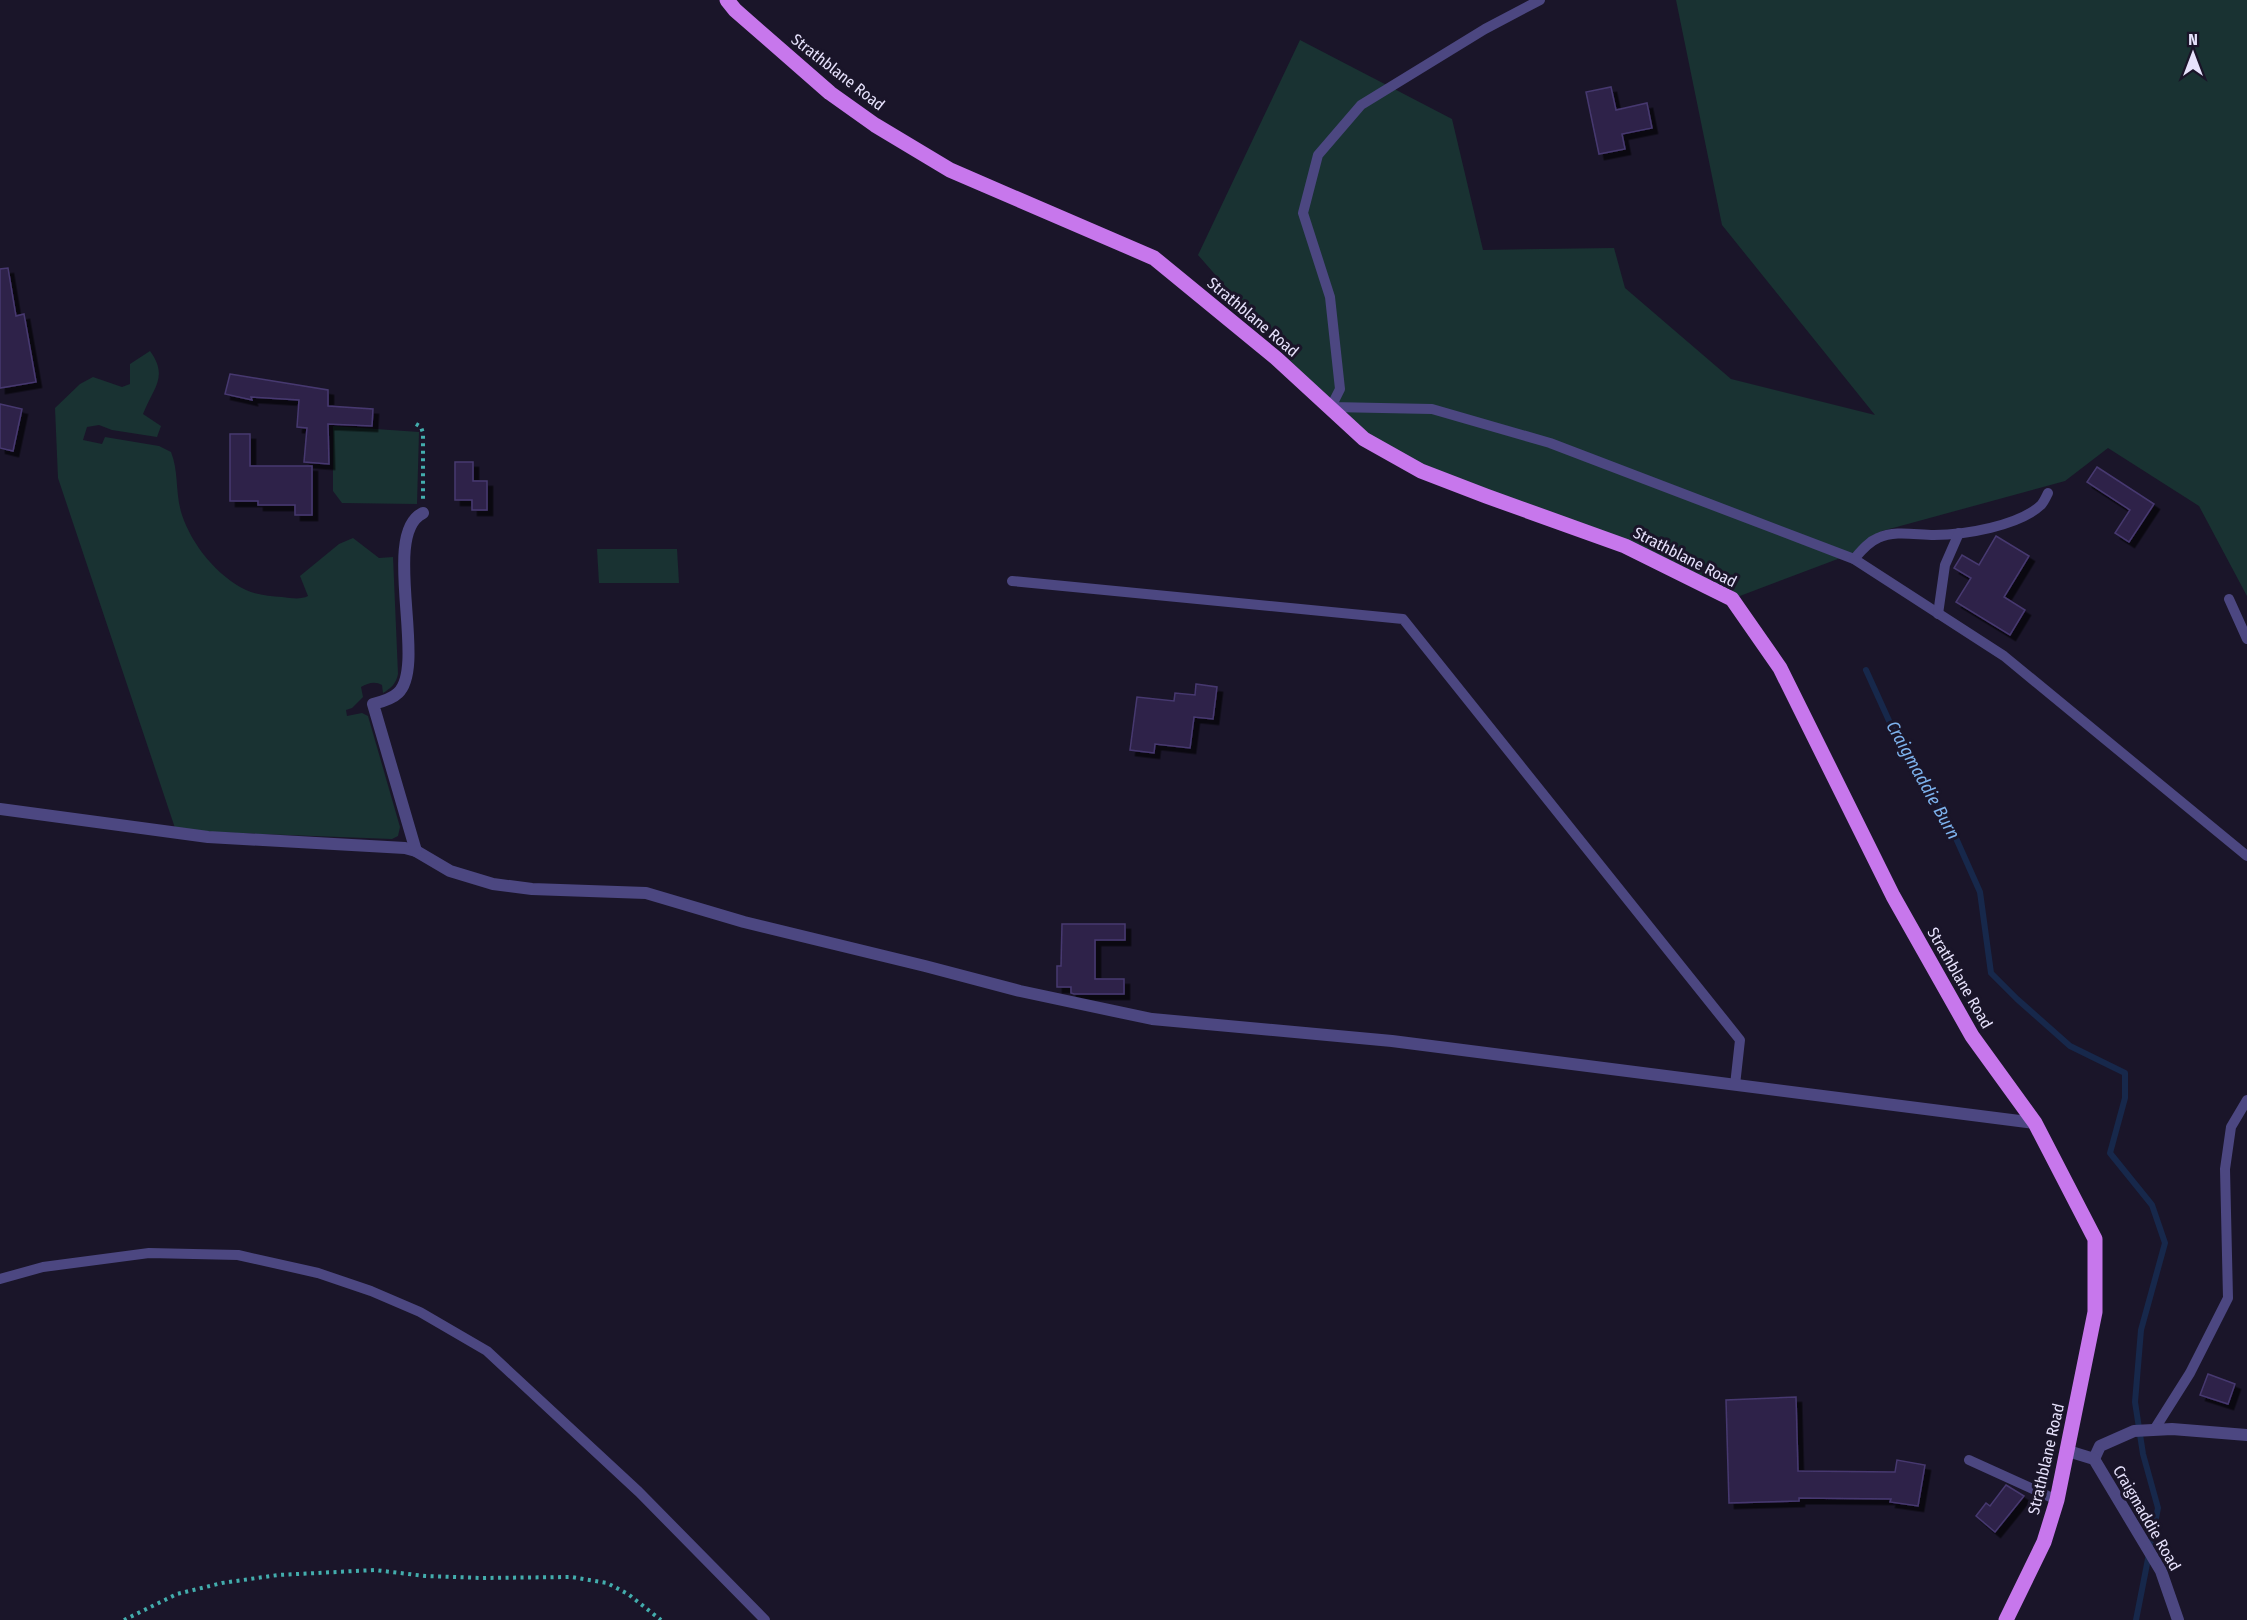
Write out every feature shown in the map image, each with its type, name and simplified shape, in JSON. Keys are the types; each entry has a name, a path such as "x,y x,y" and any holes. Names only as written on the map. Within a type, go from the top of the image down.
{"main road":[{"name":"Strathblane Road","path":"727,0 735,10 830,93 875,125 951,170 1154,258 1276,358 1364,438 1421,471 1625,546 1732,599 1780,668 1893,896 1972,1036 2035,1123 2095,1239 2095,1312 2057,1500 2044,1542 2006,1620"}],"street":[{"path":"416,851 373,704 397,694 402,688 409,669 404,569 409,526 415,517 423,513"},
{"path":"0,809 208,837 405,848 416,851 450,871 493,885 532,889 646,893 744,922 926,966 1020,992 1152,1019 1392,1041 2035,1123"},
{"path":"2094,1459 2100,1446 2134,1431 2172,1429 2247,1435"},
{"name":"Craigmaddie Road","path":"2068,1451 2094,1459 2161,1571 2178,1620"}],"lane":[{"path":"1540,0 1485,29 1362,105 1318,155 1303,213 1330,297 1340,389 1331,407 1432,409 1550,443 1854,559 2004,656 2247,856"},
{"path":"1854,559 1873,540 1881,536 1959,533 2020,518 2041,505 2048,493"},
{"path":"1938,614 1945,565 1959,533"},
{"path":"1012,581 1403,619 1740,1040 1735,1085"},
{"path":"2229,599 2247,639"},
{"path":"2154,1430 2190,1373 2228,1298 2225,1169 2231,1127 2247,1100"},
{"path":"0,1279 43,1267 149,1253 238,1255 318,1273 371,1291 420,1312 488,1351 639,1492 765,1620"},
{"path":"1969,1460 2057,1500"}],"path":[{"path":"416,424 421,427 423,433 423,513"},
{"path":"124,1620 177,1594 222,1583 278,1575 375,1570 425,1576 571,1578 607,1583 628,1594 661,1620"}],"green space":[{"path":"1676,0 2247,0 2247,596 2199,506 2108,448 2065,481 1882,531 1851,554 1732,599 1625,546 1421,471 1331,407 1198,255 1300,40 1452,119 1483,250 1614,248 1625,288 1731,379 1875,415 1722,225"},
{"path":"150,351 156,360 159,376 143,414 161,426 157,437 112,430 99,425 87,427 83,440 102,444 105,437 159,446 171,452 180,507 186,526 199,548 225,577 255,593 302,598 308,596 300,576 339,544 353,538 379,558 393,557 398,674 393,685 383,693 382,685 377,683 361,687 363,697 352,708 346,710 347,716 362,713 368,716 400,827 398,836 392,839 212,832 175,828 58,478 55,408 80,384 93,377 122,387 130,384 130,364"},
{"path":"333,426 419,432 417,504 342,503 333,491"},
{"path":"597,549 677,549 679,583 599,583"}],"building":[{"path":"1611,87 1616,110 1647,103 1652,128 1622,134 1625,149 1599,154 1586,92"},
{"path":"8,268 16,316 24,314 36,382 0,388 0,269"},
{"path":"230,374 328,390 328,406 373,409 372,426 328,424 329,464 304,462 307,428 297,427 299,400 251,397 252,400 225,394"},
{"path":"0,404 22,409 13,451 0,448"},
{"path":"230,434 250,434 250,466 312,466 312,515 295,515 295,505 258,505 258,501 230,501"},
{"path":"455,462 473,462 473,481 487,481 487,510 472,510 472,500 455,500"},
{"path":"2097,467 2154,504 2129,542 2115,533 2130,510 2087,482"},
{"path":"1996,536 2029,556 2004,597 2025,610 2010,635 1956,602 1971,578 1954,568 1962,555 1979,565"},
{"path":"1196,684 1217,687 1213,719 1194,717 1190,748 1155,744 1154,753 1130,750 1137,697 1174,701 1175,693 1195,695"},
{"path":"1062,924 1125,924 1125,940 1095,940 1095,979 1124,979 1124,994 1074,994 1071,993 1071,987 1057,987 1057,966 1061,966"},
{"path":"2208,1374 2235,1384 2228,1404 2200,1395"},
{"path":"1796,1397 1798,1471 1895,1472 1897,1460 1925,1465 1918,1506 1890,1502 1891,1499 1799,1498 1799,1501 1729,1503 1726,1400"},
{"path":"2006,1485 2024,1496 1995,1532 1976,1516 1986,1503 1990,1506"}],"waterway":[{"name":"Craigmaddie Burn","path":"1866,670 1900,745 1947,818 1980,892 1991,973 2070,1046 2125,1073 2125,1098 2110,1153 2152,1205 2165,1243 2141,1330 2135,1402 2143,1454 2158,1508 2136,1620"}]}
